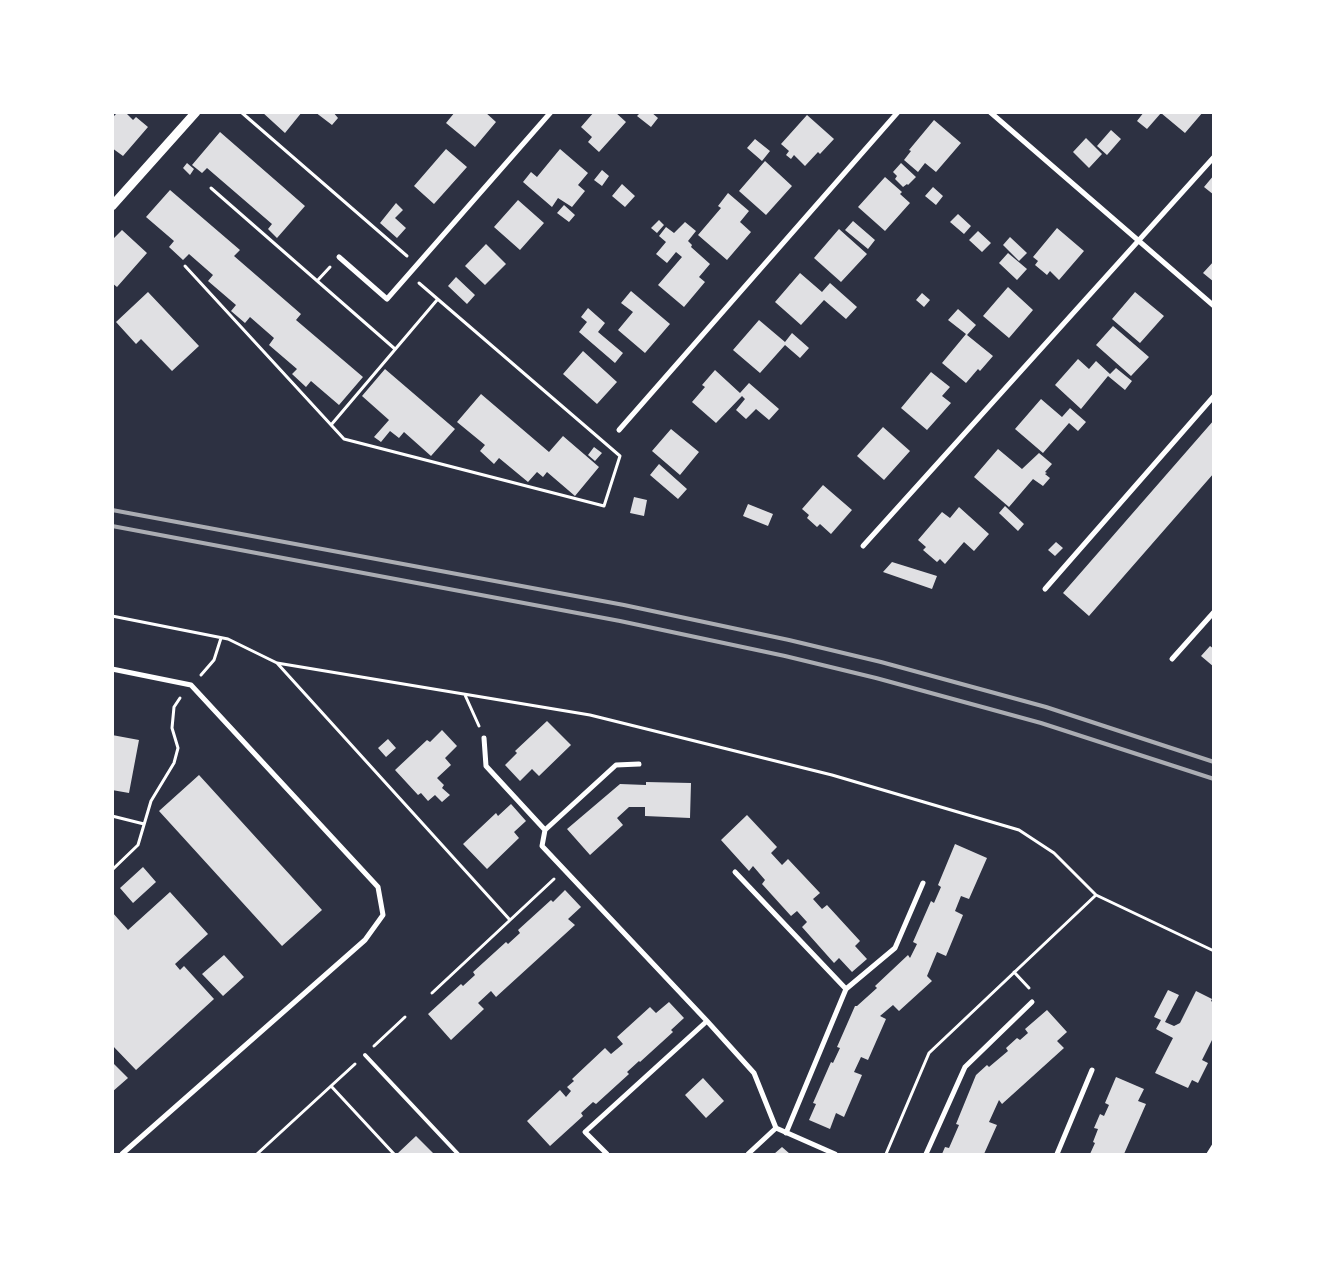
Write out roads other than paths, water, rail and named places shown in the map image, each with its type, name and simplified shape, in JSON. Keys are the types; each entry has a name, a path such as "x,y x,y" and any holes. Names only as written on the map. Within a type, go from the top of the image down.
{"street":[{"path":"112,206 196,112"},
{"path":"339,258 387,299 551,112"},
{"path":"619,430 898,112"},
{"path":"990,112 1214,306"},
{"path":"863,546 1214,157"},
{"path":"1045,588 1214,396"},
{"path":"1172,659 1214,612"},
{"path":"112,669 191,685 378,887 383,915 365,940 122,1154"},
{"path":"484,738 486,766 545,830"},
{"path":"639,764 616,765 545,830 542,846 754,1073 776,1128 835,1154"},
{"path":"735,872 846,989"},
{"path":"786,1134 846,989 895,948 923,883"},
{"path":"926,1154 965,1067 1032,1002"},
{"path":"607,1154 585,1132 707,1021"},
{"path":"1057,1154 1092,1070"},
{"path":"748,1154 776,1128"},
{"path":"1209,1154 1214,1146"}],"lane":[{"path":"365,1054 458,1154"}],"railway":[{"path":"112,510 624,605 789,640 881,662 1046,707 1214,762"},
{"path":"112,526 620,621 785,656 876,678 1041,723 1214,779"}]}
